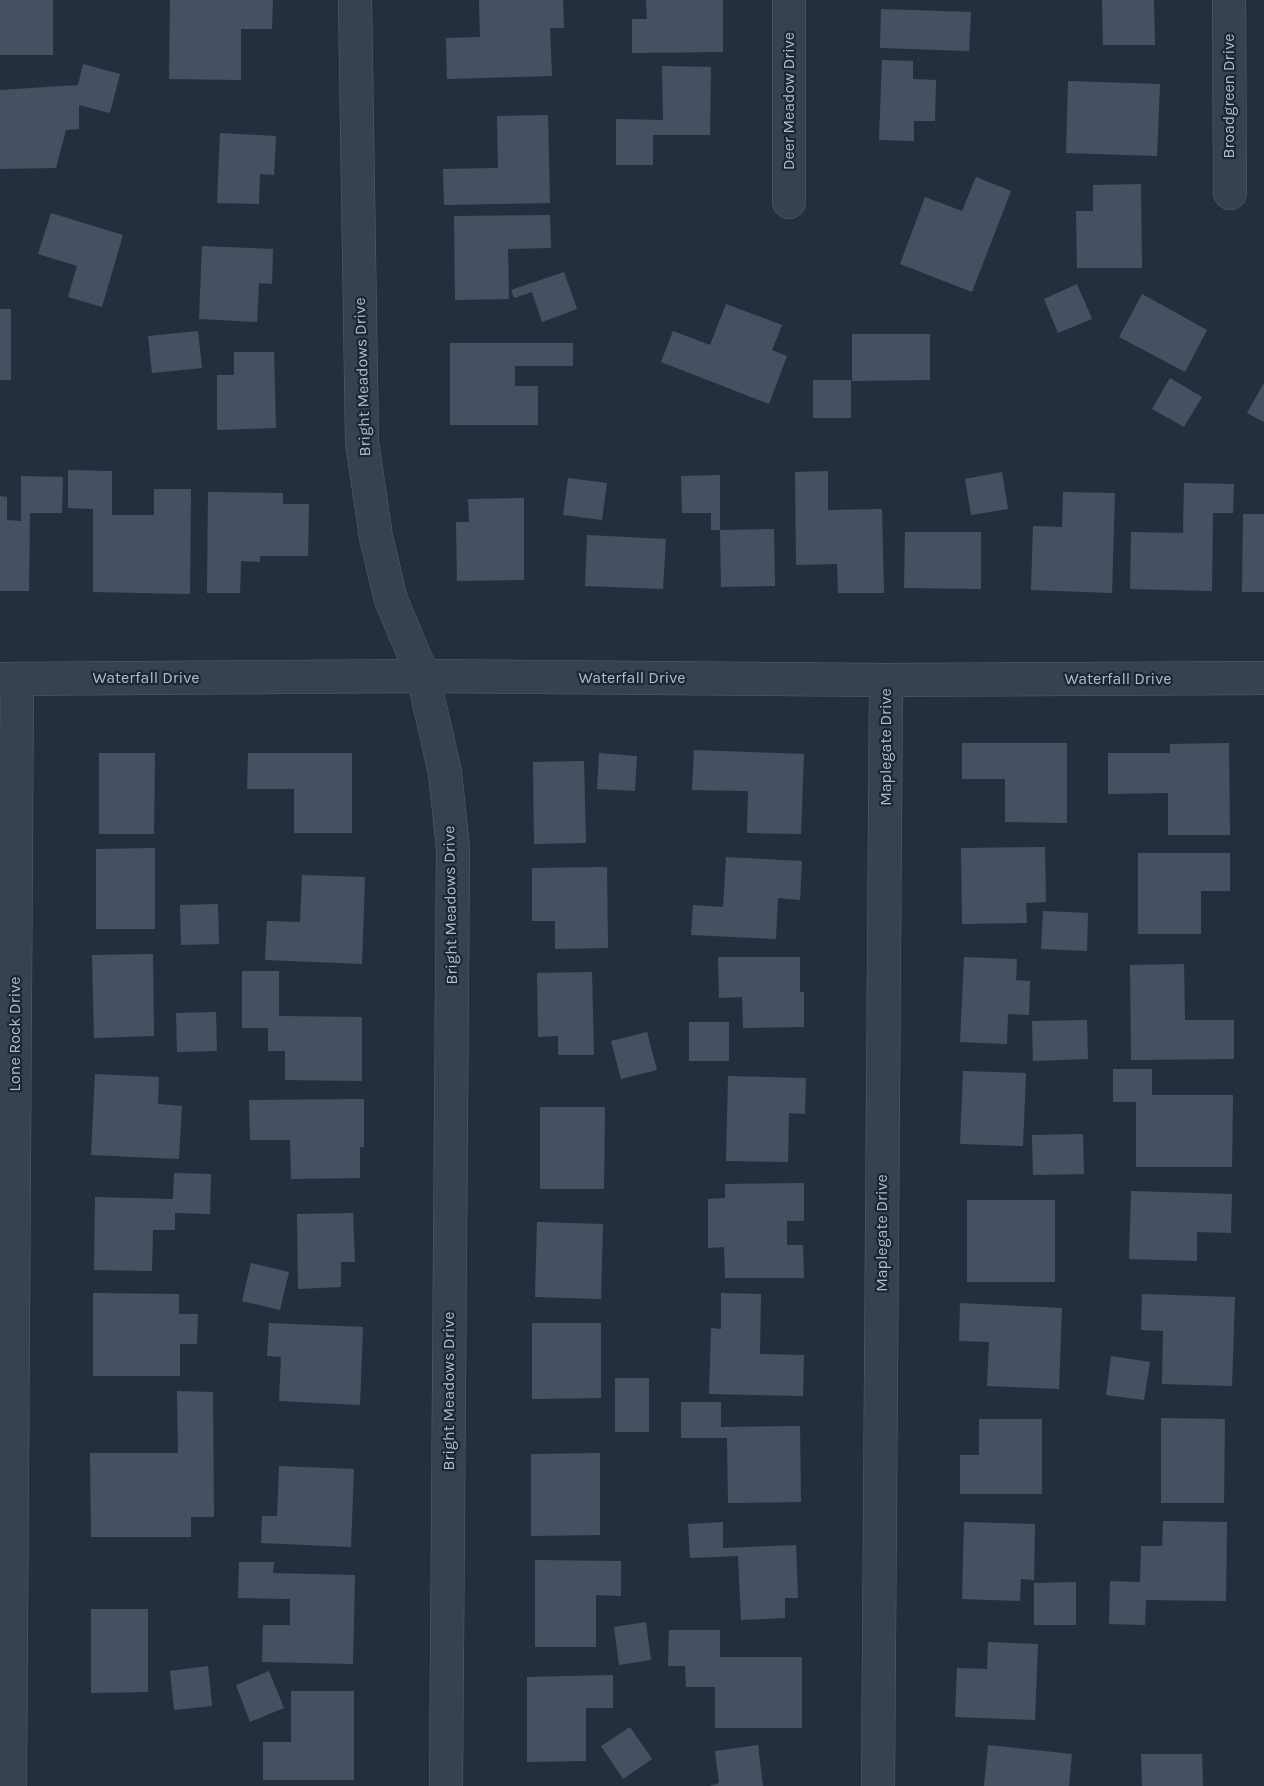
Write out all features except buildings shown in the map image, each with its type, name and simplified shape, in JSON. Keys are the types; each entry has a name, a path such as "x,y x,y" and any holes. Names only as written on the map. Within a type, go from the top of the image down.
{"street":[{"name":"Bright Meadows Drive","path":"355,0 362,442 376,537 391,600 423,676 445,773 453,849 446,1786"},
{"name":"Deer Meadow Drive","path":"789,0 789,202"},
{"name":"Broadgreen Drive","path":"1229,0 1230,193"},
{"name":"Waterfall Drive","path":"9,679 423,676 886,680 1264,678"},
{"name":"Lone Rock Drive","path":"9,679 10,1786"},
{"name":"Maplegate Drive","path":"878,1786 886,680"}]}
